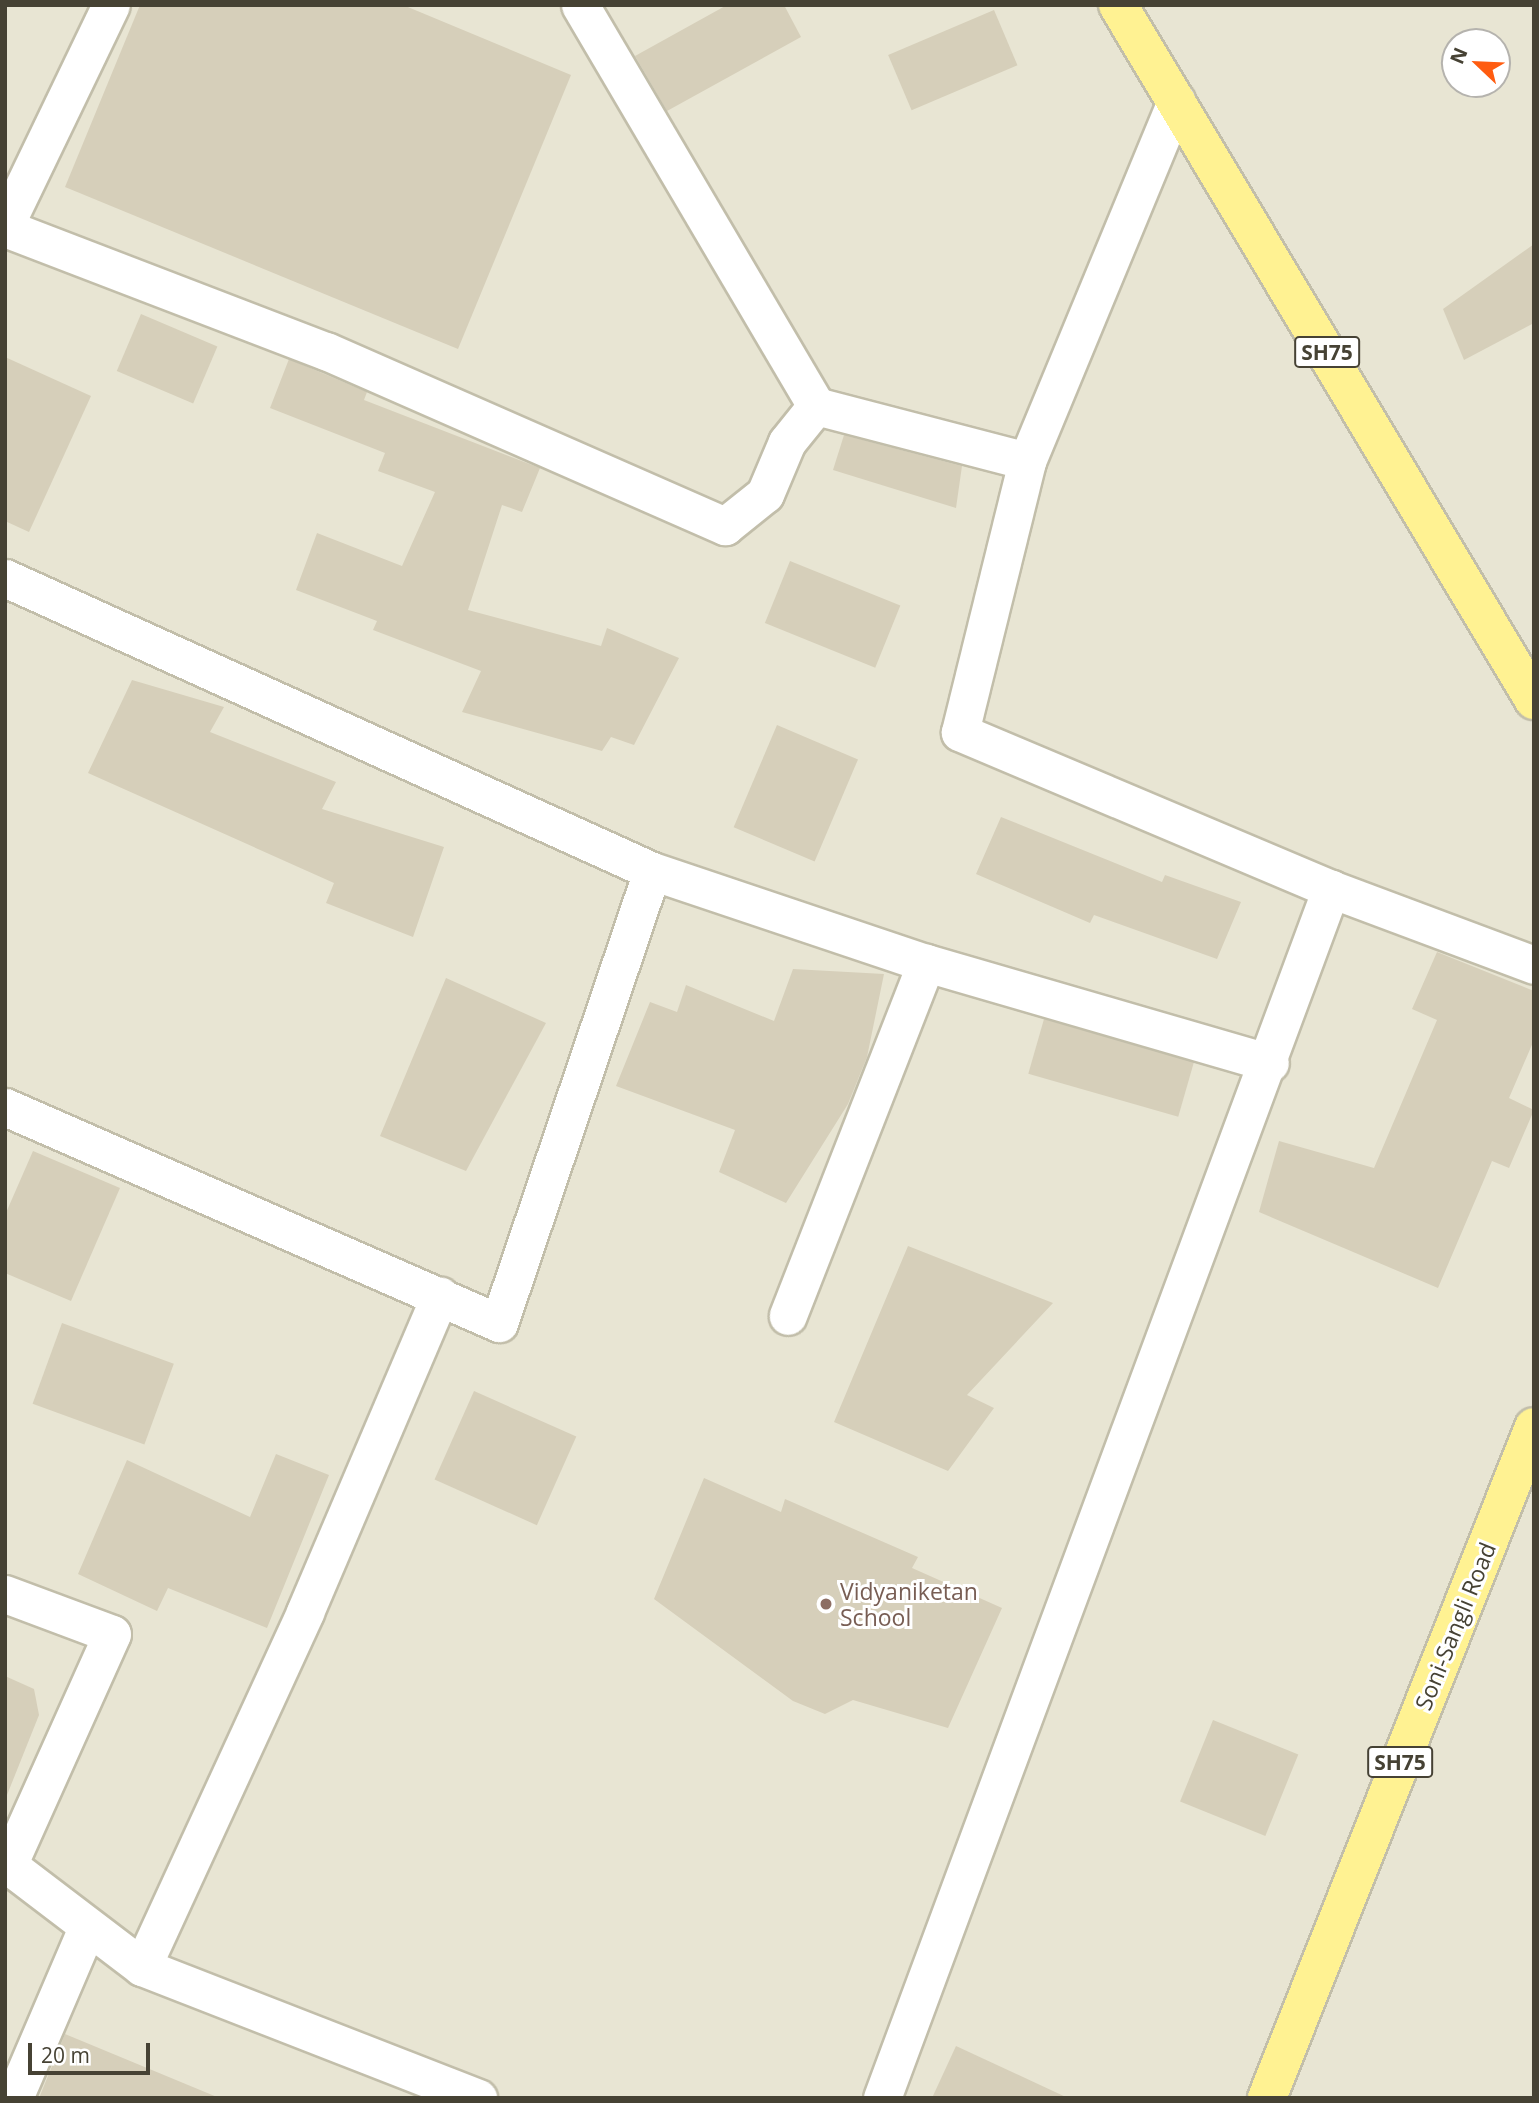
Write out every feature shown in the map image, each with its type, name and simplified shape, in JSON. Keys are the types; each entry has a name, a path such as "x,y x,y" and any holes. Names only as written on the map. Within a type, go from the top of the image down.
{"main road":[{"name":"SH75","path":"1118,5 1534,700"},
{"name":"Soni-Sangli Road","path":"1266,2098 1534,1427"}],"street":[{"path":"111,5 5,226 326,351 725,526 765,494 787,442 816,406"},
{"path":"580,5 816,406 1027,461"},
{"path":"1176,101 1027,461 960,732 1331,889 1534,965"},
{"path":"5,578 652,871 926,963 1270,1063"},
{"path":"5,1107 499,1323 652,871"},
{"path":"882,2098 1270,1063 1331,889"},
{"path":"788,1316 926,963"},
{"path":"142,1967 305,1612 440,1296"},
{"path":"5,1594 112,1634 8,1864 86,1930 142,1967 478,2098"},
{"path":"14,2098 86,1930"}],"shaded area":[{"path":"5,5 1534,5 1534,2098 5,2098"}],"building":[{"path":"140,5 403,5 571,75 458,349 65,187"},
{"path":"727,5 784,5 801,37 667,111 635,56"},
{"path":"994,10 1017,65 912,110 888,55"},
{"path":"1534,244 1534,323 1464,360 1443,309"},
{"path":"141,314 217,346 193,404 117,371"},
{"path":"5,357 91,396 29,532 5,521"},
{"path":"289,359 367,392 364,400 540,468 522,512 502,505 468,610 601,646 607,628 679,658 634,745 611,737 602,751 462,712 481,671 373,630 377,621 296,590 317,533 402,566 435,492 378,471 385,453 270,408"},
{"path":"844,435 962,466 956,508 833,470"},
{"path":"790,561 900,606 875,668 765,623"},
{"path":"132,680 224,707 210,732 336,782 322,809 444,847 413,937 326,903 334,883 88,773"},
{"path":"777,725 858,759 815,862 734,827"},
{"path":"1001,817 1162,882 1165,875 1241,902 1217,959 1094,915 1090,923 976,874"},
{"path":"1437,952 1534,991 1534,1040 1509,1098 1534,1110 1509,1168 1492,1161 1438,1288 1259,1212 1279,1141 1374,1168 1437,1020 1412,1009"},
{"path":"793,969 884,974 867,1057 848,1104 786,1203 719,1172 735,1130 616,1086 650,1002 677,1012 686,985 774,1021"},
{"path":"446,978 546,1023 466,1171 380,1136"},
{"path":"1044,1019 1194,1062 1178,1117 1028,1074"},
{"path":"33,1151 120,1188 71,1301 5,1273 5,1215"},
{"path":"908,1246 1053,1303 967,1395 994,1408 948,1471 834,1422"},
{"path":"62,1323 174,1364 144,1445 33,1404"},
{"path":"474,1391 576,1437 537,1525 435,1480"},
{"path":"276,1454 329,1475 267,1628 168,1588 157,1611 78,1574 127,1460 250,1517"},
{"name":"Vidyaniketan School","path":"704,1478 781,1512 785,1499 918,1557 912,1568 1002,1608 948,1728 853,1700 825,1714 793,1701 654,1599"},
{"path":"5,1676 34,1689 39,1715 7,1795"},
{"path":"1213,1720 1298,1754 1265,1836 1180,1802"},
{"path":"65,2034 217,2097 217,2098 39,2098"},
{"path":"956,2046 1068,2098 932,2098"}],"place":[{"name":"Vidyaniketan School","path":"826,1604"}]}
